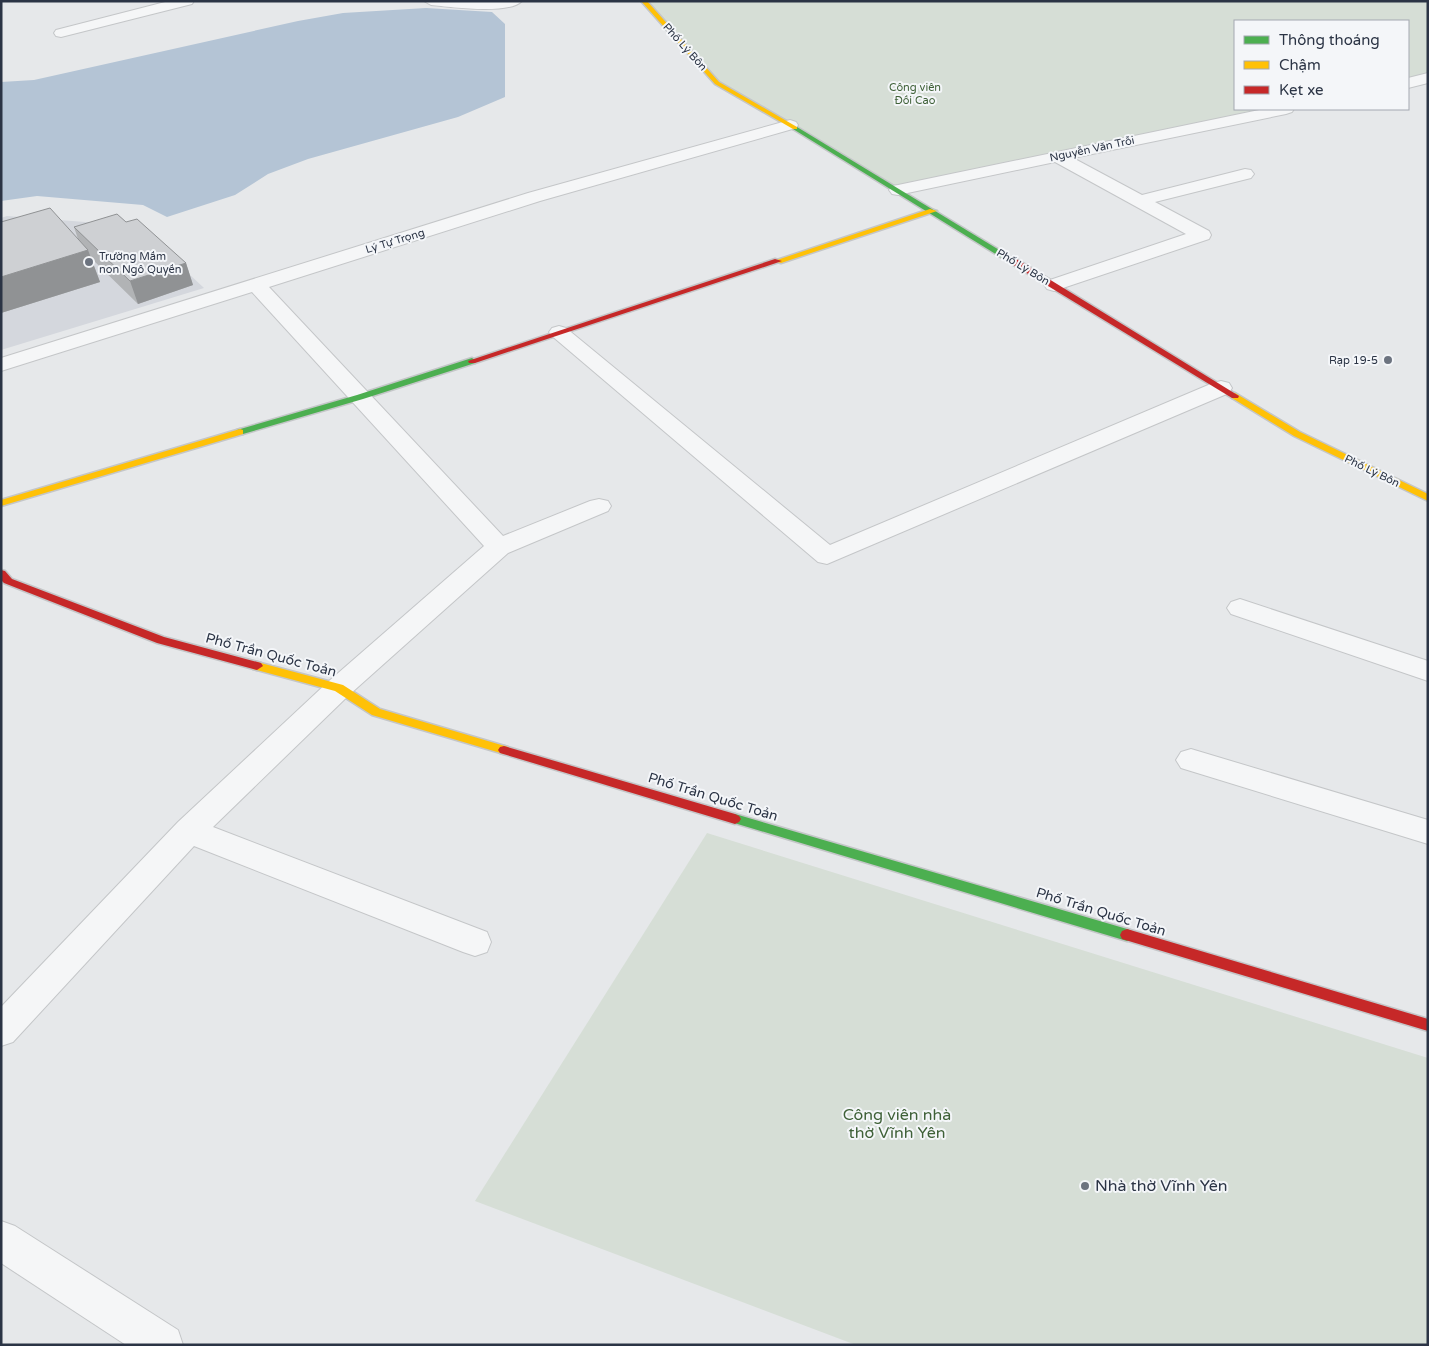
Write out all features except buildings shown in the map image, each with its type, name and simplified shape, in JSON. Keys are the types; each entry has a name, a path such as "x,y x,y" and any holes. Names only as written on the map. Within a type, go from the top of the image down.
{"street":[{"path":"61,33 187,1"},
{"path":"431,1 482,6 515,1"},
{"name":"Phố Lý Bôn","path":"644,1 717,83 898,190 1297,434 1428,498"},
{"path":"1409,83 1428,78"},
{"name":"Nguyễn Văn Trỗi","path":"898,190 1281,110"},
{"name":"Lý Tự Trọng","path":"1,365 534,197 790,125"},
{"path":"1054,285 1202,235 1058,157"},
{"path":"1140,201 1245,174"},
{"path":"1,503 360,396 932,211"},
{"path":"256,285 499,547"},
{"path":"559,332 827,556 1221,388"},
{"path":"1,1031 189,831 338,688 499,547 599,506"},
{"name":"Phố Trần Quốc Toản","path":"1,573 8,582 161,640 338,688 376,712 1428,1025"},
{"path":"1240,608 1428,671"},
{"path":"1190,760 1428,832"},
{"path":"189,831 475,942"},
{"path":"1,1240 163,1345"}],"shaded area":[{"name":"Trường Mầm non Ngô Quyền","path":"7,216 98,223 148,236 204,288 1,350 1,218"}],"green space":[{"name":"Công viên Đồi Cao","path":"647,1 1428,1 1428,78 1409,82 1409,20 1234,20 1234,110 1278,110 898,190 717,83"},
{"name":"Công viên nhà thờ Vĩnh Yên","path":"707,833 1428,1058 1428,1345 856,1345 475,1201"}],"water":[{"path":"426,8 492,12 505,24 505,97 458,117 308,159 268,174 235,195 167,217 143,205 37,196 1,201 1,82 34,80 298,21 343,13"}],"traffic: fast":[{"path":"795,128 1010,259"},
{"path":"240,432 360,397 472,361"},
{"path":"735,819 1127,935"}],"traffic: slow":[{"path":"644,1 717,83 795,128"},
{"path":"778,261 933,211"},
{"path":"1235,396 1297,434 1428,498"},
{"path":"1,503 240,432"},
{"path":"257,666 339,688 376,712 504,750"}],"traffic: jam":[{"path":"1010,259 1235,396"},
{"path":"472,361 778,261"},
{"path":"1,573 8,581 161,640 257,666"},
{"path":"504,750 735,819"},
{"path":"1127,935 1428,1025"}],"place":[{"name":"Trường Mầm non Ngô Quyền","path":"89,262"},
{"name":"Rạp 19-5","path":"1388,360"},
{"name":"Nhà thờ Vĩnh Yên","path":"1085,1186"}]}
